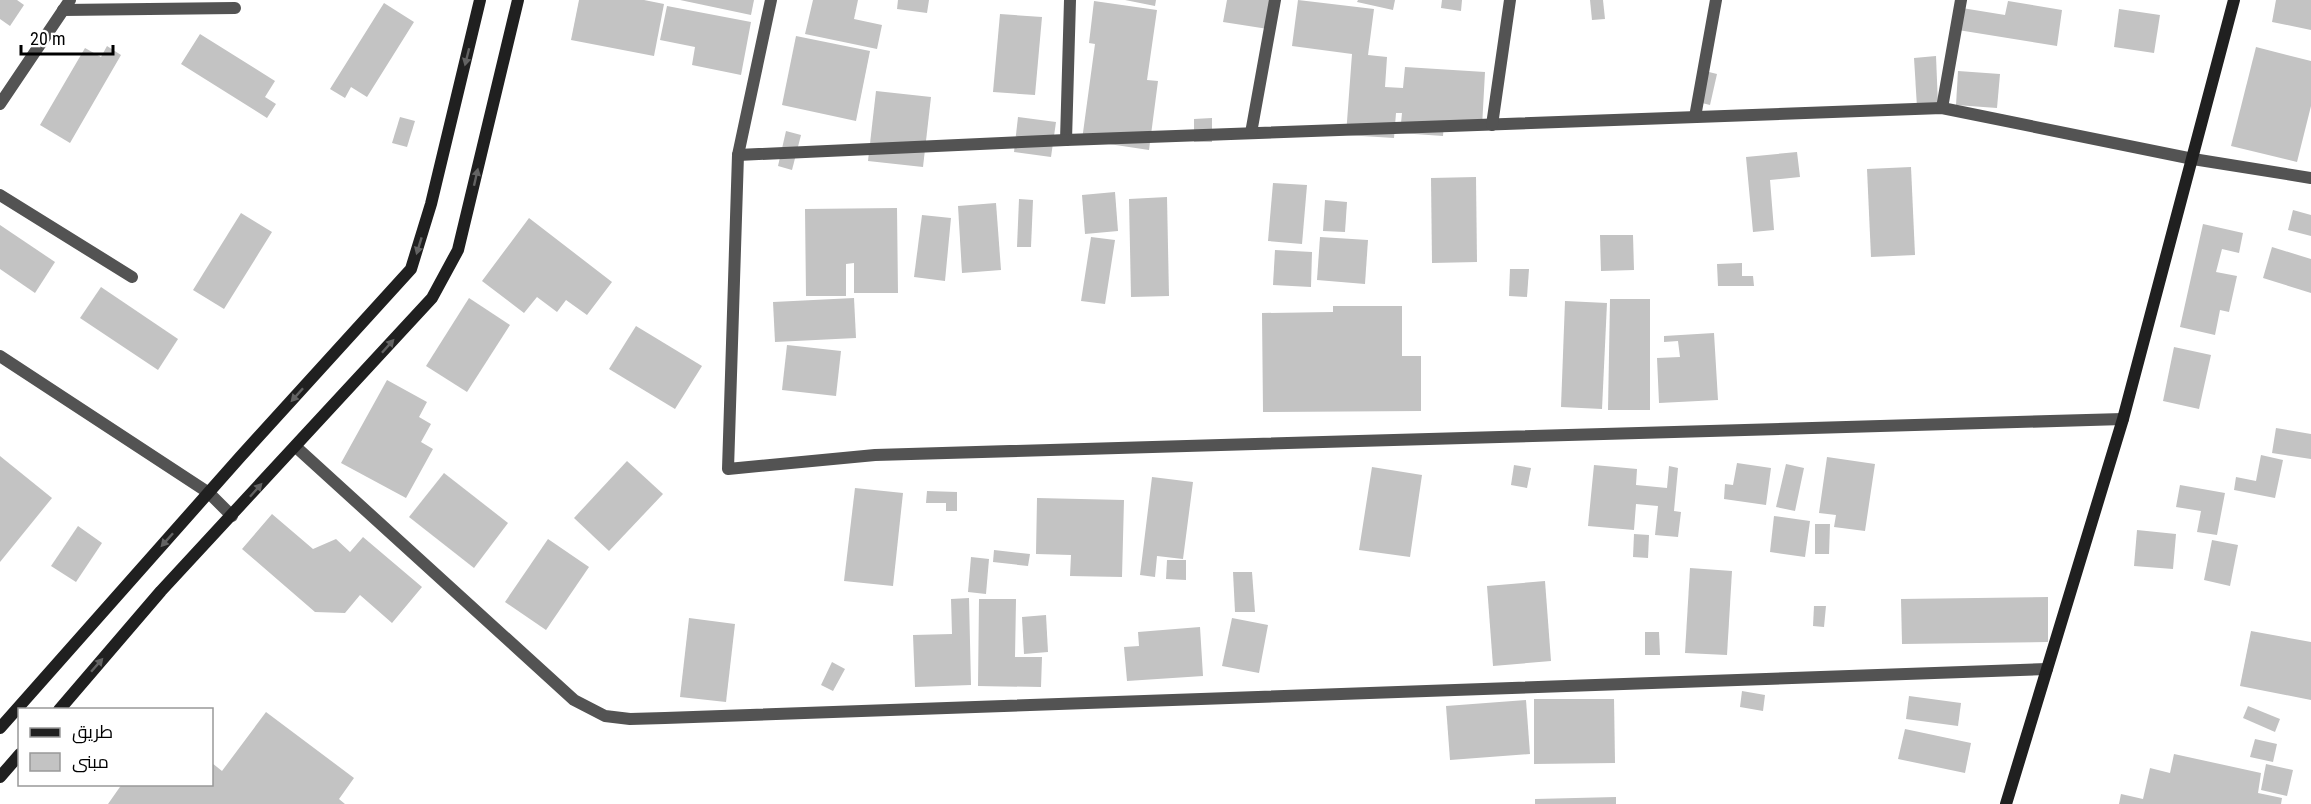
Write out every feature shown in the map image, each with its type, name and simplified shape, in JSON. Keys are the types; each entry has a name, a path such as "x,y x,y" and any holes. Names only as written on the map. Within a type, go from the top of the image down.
{"street":[{"path":"0,728 411,269 431,204 480,0"},
{"path":"60,708 161,591 432,298 458,250 518,0"},
{"path":"771,0 738,155 728,470 887,454 2123,419"},
{"path":"1066,140 1070,0"},
{"path":"1251,133 1275,0"},
{"path":"1492,125 1510,0"},
{"path":"1695,117 1716,0"},
{"path":"1942,108 1961,0"},
{"path":"2006,804 2123,419 2234,0"},
{"path":"0,104 67,5 235,8"},
{"path":"738,155 1066,140 1942,108 2193,159 2311,178"},
{"path":"0,195 132,278"},
{"path":"0,356 209,493 232,516"},
{"path":"296,447 574,700 605,716 630,719 665,718 2047,669"},
{"path":"0,777 18,756"}],"building":[{"path":"0,0 17,0 24,5 10,26 0,19"},
{"path":"579,0 644,0 664,4 654,56 571,40"},
{"path":"680,0 754,0 751,15"},
{"path":"813,0 858,0 854,19 882,25 877,49 805,34"},
{"path":"898,0 929,0 927,13 897,9"},
{"path":"1125,0 1156,0 1155,6"},
{"path":"1227,0 1272,0 1268,29 1223,22"},
{"path":"1298,0 1374,9 1368,55 1387,57 1385,87 1403,88 1405,67 1485,72 1482,127 1444,124 1443,136 1400,133 1402,113 1396,113 1394,138 1346,135 1352,54 1292,46"},
{"path":"1358,0 1395,0 1393,10 1357,2"},
{"path":"1442,0 1462,0 1461,11 1441,8"},
{"path":"1590,0 1603,0 1605,19 1592,20"},
{"path":"2276,0 2311,0 2311,30 2272,22"},
{"path":"1094,1 1157,10 1147,80 1158,81 1149,150 1082,140 1095,44 1089,43"},
{"path":"2008,1 2062,10 2057,46 1958,30 1962,8 2005,15"},
{"path":"384,3 414,22 367,97 351,87 345,98 330,89"},
{"path":"667,6 751,22 741,75 692,65 695,47 660,40"},
{"path":"2119,9 2160,15 2154,53 2114,47"},
{"path":"1000,14 1042,17 1035,95 993,92"},
{"path":"200,34 275,81 265,97 276,104 267,118 181,64"},
{"path":"796,36 870,51 856,121 782,105"},
{"path":"107,46 121,55 70,143 40,125 85,48 101,57"},
{"path":"2256,47 2311,61 2311,106 2297,162 2231,146"},
{"path":"1936,56 1938,105 1917,107 1914,58"},
{"path":"1701,70 1717,74 1710,105 1694,101"},
{"path":"1958,71 2000,74 1997,108 1956,105"},
{"path":"876,91 931,97 923,167 868,161"},
{"path":"400,117 415,121 407,147 392,143"},
{"path":"1018,117 1056,122 1051,157 1014,152"},
{"path":"1212,118 1212,142 1194,142 1194,119"},
{"path":"786,131 801,135 792,170 778,166"},
{"path":"1797,152 1800,177 1770,180 1774,230 1753,232 1746,157"},
{"path":"1911,167 1915,255 1871,257 1867,169"},
{"path":"1476,177 1477,262 1432,263 1431,178"},
{"path":"1273,183 1307,185 1302,244 1268,241"},
{"path":"1115,192 1118,231 1085,234 1082,195"},
{"path":"1167,197 1169,296 1131,297 1129,199"},
{"path":"1019,199 1033,200 1031,247 1017,247"},
{"path":"1325,200 1347,202 1345,232 1323,231"},
{"path":"996,203 1001,270 962,273 958,206"},
{"path":"897,208 898,293 854,293 854,263 846,264 846,296 806,296 805,209"},
{"path":"2293,210 2311,215 2311,236 2288,230"},
{"path":"241,213 272,232 224,309 193,290"},
{"path":"922,215 951,218 945,281 914,277"},
{"path":"529,218 612,282 587,315 566,300 557,312 537,297 524,313 482,281"},
{"path":"2203,224 2243,233 2239,253 2222,249 2216,272 2237,276 2229,312 2220,310 2215,335 2180,327"},
{"path":"0,225 55,262 35,293 0,269"},
{"path":"1600,235 1633,235 1634,270 1601,271"},
{"path":"1091,237 1115,240 1105,304 1081,301"},
{"path":"1320,237 1368,240 1365,284 1317,280"},
{"path":"2272,247 2311,259 2311,293 2263,278"},
{"path":"1275,250 1312,252 1311,287 1273,285"},
{"path":"1742,263 1742,276 1753,276 1754,286 1718,286 1717,264"},
{"path":"1510,269 1529,269 1527,297 1509,296"},
{"path":"101,287 178,339 158,370 80,318"},
{"path":"469,298 510,325 467,392 426,366"},
{"path":"854,298 856,338 775,342 773,302"},
{"path":"1610,299 1650,299 1650,410 1608,410"},
{"path":"1565,301 1607,303 1602,409 1561,407"},
{"path":"1333,306 1402,306 1402,356 1421,356 1421,411 1263,412 1262,313 1333,312"},
{"path":"636,326 702,366 675,409 609,369"},
{"path":"1714,333 1718,400 1659,403 1657,358 1680,357 1678,341 1664,342 1664,336"},
{"path":"787,345 841,351 836,396 782,390"},
{"path":"2174,347 2211,355 2199,409 2163,401"},
{"path":"387,380 427,402 419,417 431,424 421,442 433,449 406,498 341,463"},
{"path":"2276,428 2311,434 2311,459 2272,453"},
{"path":"2261,455 2283,460 2275,498 2234,490 2236,477 2256,481"},
{"path":"0,456 52,498 0,562"},
{"path":"1827,457 1875,464 1865,531 1834,527 1836,515 1819,513"},
{"path":"627,461 663,494 609,551 574,518"},
{"path":"1737,463 1771,468 1766,505 1724,499 1725,484 1733,485"},
{"path":"1786,464 1804,468 1795,511 1776,507"},
{"path":"1514,465 1531,468 1527,488 1511,485"},
{"path":"1594,465 1637,469 1636,485 1667,488 1669,466 1678,468 1674,511 1681,512 1678,537 1655,535 1658,506 1636,504 1634,530 1588,526"},
{"path":"1372,467 1422,475 1410,557 1359,550"},
{"path":"444,473 508,523 474,568 409,517"},
{"path":"1152,477 1193,482 1183,559 1157,556 1155,577 1140,575"},
{"path":"2180,485 2225,493 2217,535 2197,532 2201,511 2176,507"},
{"path":"855,488 903,493 893,586 844,581"},
{"path":"927,491 957,492 957,511 946,511 946,503 926,503"},
{"path":"1037,498 1124,500 1122,577 1070,576 1071,555 1036,554"},
{"path":"272,514 313,549 336,539 350,552 363,537 422,587 392,623 360,595 345,613 315,612 242,549"},
{"path":"1774,516 1810,521 1805,557 1770,552"},
{"path":"1815,524 1830,524 1829,554 1815,554"},
{"path":"78,526 102,543 76,582 51,566"},
{"path":"2137,530 2176,534 2173,569 2134,566"},
{"path":"1634,534 1649,535 1648,558 1633,557"},
{"path":"548,539 589,567 546,630 505,602"},
{"path":"2212,540 2238,545 2230,586 2204,580"},
{"path":"994,550 1030,554 1028,566 993,562"},
{"path":"971,557 989,559 986,594 968,592"},
{"path":"1167,560 1186,560 1186,580 1166,579"},
{"path":"1690,568 1732,571 1727,655 1685,653"},
{"path":"1233,572 1252,572 1255,612 1235,612"},
{"path":"1545,581 1551,661 1493,666 1487,586"},
{"path":"2048,597 2048,642 1902,644 1901,599"},
{"path":"969,598 971,685 915,687 913,635 952,634 951,599"},
{"path":"979,599 1016,599 1015,657 1042,657 1041,687 978,686"},
{"path":"1814,606 1826,606 1824,627 1813,626"},
{"path":"1046,615 1048,652 1024,654 1022,617"},
{"path":"689,618 735,624 726,702 680,697"},
{"path":"1232,618 1268,625 1259,673 1222,666"},
{"path":"1200,627 1203,676 1127,681 1124,647 1139,646 1138,632"},
{"path":"2251,631 2311,642 2311,700 2240,686"},
{"path":"1645,632 1659,632 1660,655 1645,655"},
{"path":"832,662 845,669 833,691 821,685"},
{"path":"1742,691 1765,695 1763,711 1740,707"},
{"path":"1909,696 1961,703 1958,726 1906,719"},
{"path":"1534,699 1614,699 1615,763 1534,764"},
{"path":"1526,700 1530,754 1450,760 1446,706"},
{"path":"2248,706 2280,719 2275,732 2243,718"},
{"path":"266,712 354,778 339,799 345,804 108,804 121,786 213,786 213,764 222,771"},
{"path":"1905,729 1971,743 1965,773 1898,759"},
{"path":"2255,739 2277,744 2273,762 2250,757"},
{"path":"2174,754 2261,773 2258,793 2282,798 2281,804 2119,804 2121,794 2143,799 2150,768 2170,773"},
{"path":"2266,764 2293,770 2287,796 2261,790"},
{"path":"1616,797 1616,804 1535,804 1535,799"}]}
